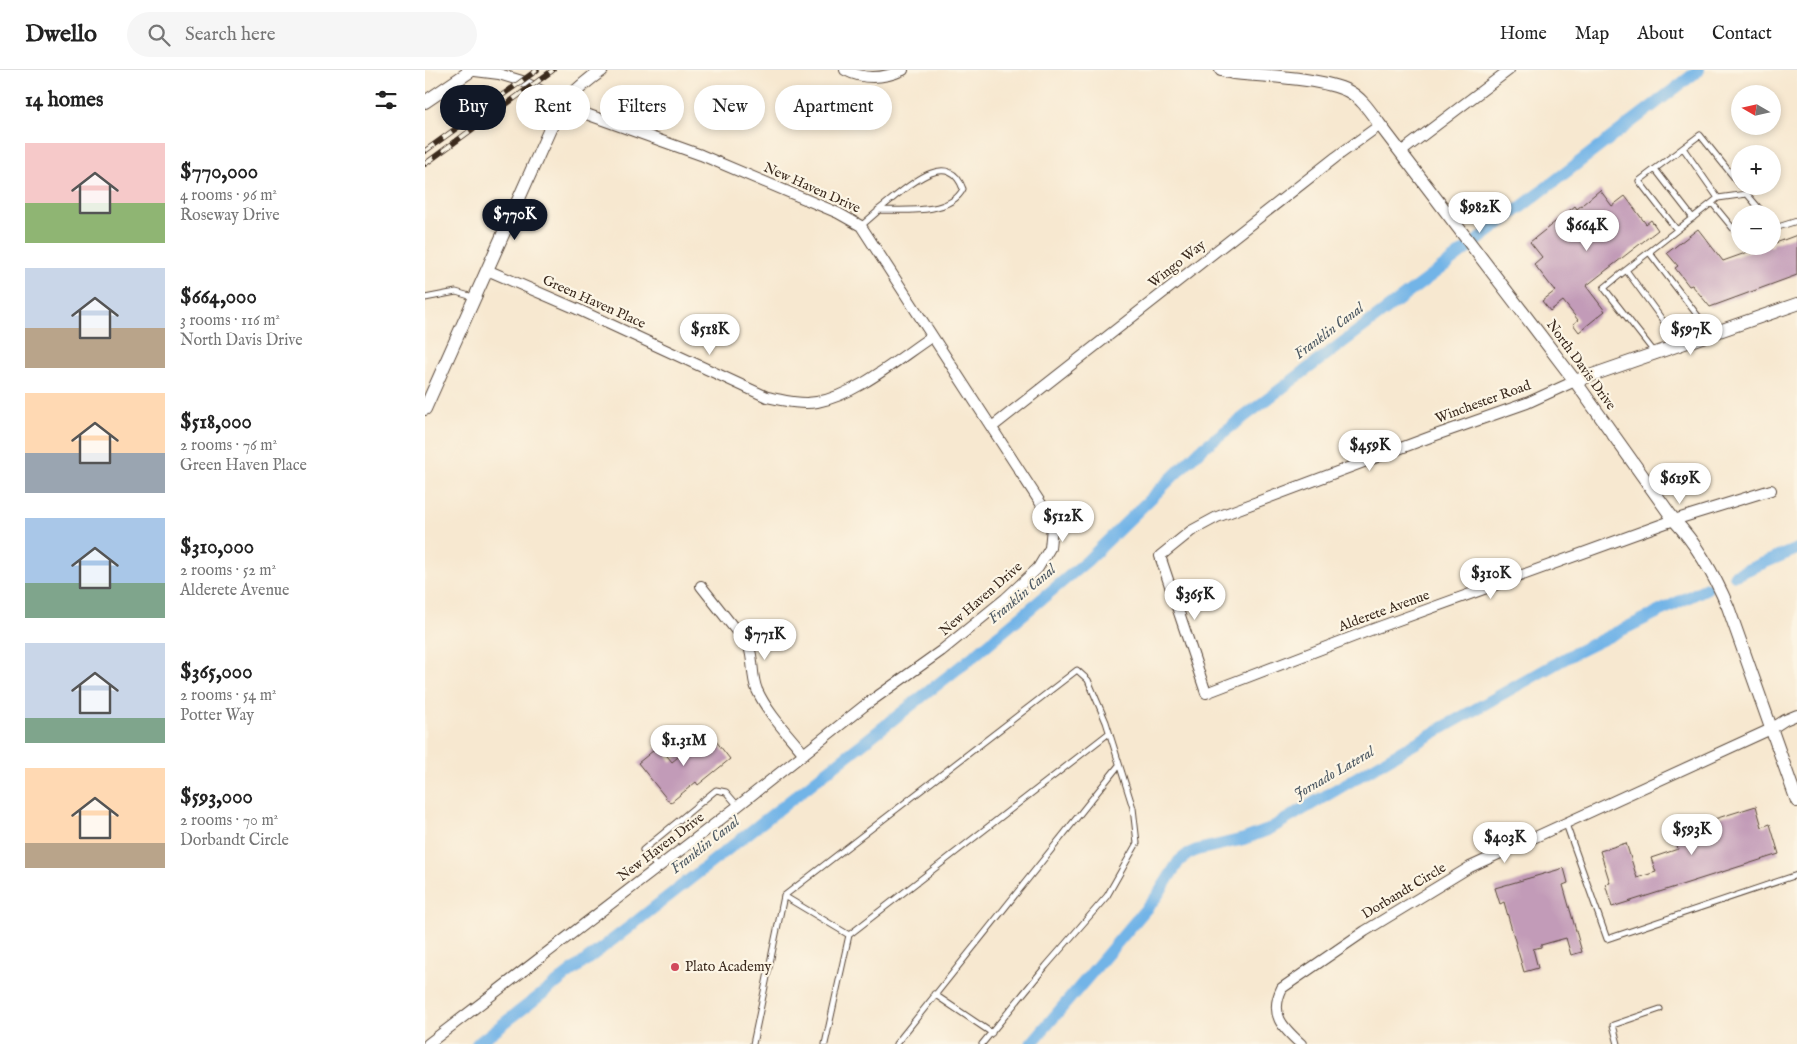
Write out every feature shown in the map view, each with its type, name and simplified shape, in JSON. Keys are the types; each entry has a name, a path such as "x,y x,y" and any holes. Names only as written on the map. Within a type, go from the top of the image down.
{"street":[{"path":"425,102 470,70"},
{"name":"New Haven Drive","path":"470,70 499,74 530,85"},
{"path":"580,85 602,70"},
{"path":"845,70 855,75 876,78 892,75 903,70"},
{"name":"North Davis Drive","path":"1221,70 1316,82 1349,91 1360,99 1575,381 1673,520 1688,535 1715,576 1728,607 1797,801"},
{"path":"1401,152 1509,70"},
{"name":"New Haven Drive","path":"428,1044 1005,599 1038,568 1050,548 1052,527 1047,513 931,337 861,226 838,213 701,155 590,115"},
{"name":"Wingo Way","path":"992,427 1320,169 1380,125"},
{"path":"425,409 550,130"},
{"name":"Green Haven Place","path":"487,270 641,338 767,397 793,402 816,403 849,392 931,337"},
{"name":"Winchester Road","path":"1206,693 1160,556 1191,531 1217,517 1433,436 1527,404 1575,381 1797,304"},
{"name":"Alderete Avenue","path":"1206,693 1368,631 1673,520 1771,490"},
{"path":"701,586 749,647 753,656 753,678 757,689 778,721 805,754"},
{"name":"Dorbandt Circle","path":"1301,1044 1287,1031 1278,1018 1278,996 1282,988 1390,915 1470,868 1771,729 1797,715"}],"lane":[{"path":"1677,230 1639,181 1700,135 1731,175"},
{"path":"1683,148 1718,198"},
{"path":"1655,169 1693,218"},
{"path":"861,226 879,210 922,177 935,170 951,172 961,181 963,189 959,196 947,205 919,210 879,210"},
{"path":"1656,353 1604,288 1718,198 1740,195"},
{"path":"1748,195 1756,205"},
{"path":"1712,203 1731,226"},
{"path":"1781,226 1797,221"},
{"path":"1649,252 1711,334"},
{"path":"1626,270 1680,345"},
{"path":"425,298 456,292 474,298"},
{"path":"753,1044 784,896 1077,670 1088,680 1109,732 1133,808 1137,844 1107,896 982,1044"},
{"path":"825,1044 849,935 1109,732"},
{"path":"896,1044 934,994 1119,765"},
{"path":"657,867 643,850 716,790 726,792 738,806"},
{"path":"1566,824 1607,939 1797,875"},
{"path":"784,896 849,935"},
{"path":"934,994 991,1032"},
{"path":"1619,1044 1613,1025 1660,1009"}],"building":[{"path":"1600,190 1612,206 1625,196 1646,224 1651,220 1658,230 1586,286 1605,311 1579,332 1573,324 1578,320 1563,301 1550,311 1542,301 1555,291 1534,264 1542,257 1530,242 1575,206 1577,209"},
{"path":"1698,229 1723,261 1740,255 1781,255 1781,241 1797,235 1797,275 1710,307 1692,285 1689,286 1675,268 1678,266 1667,253"},
{"path":"709,732 730,759 698,785 696,782 670,803 638,763 659,746 672,762"},
{"path":"1756,806 1762,827 1770,824 1779,854 1612,907 1605,884 1610,883 1600,851 1626,843 1637,878 1656,872 1651,858 1678,849 1673,832"},
{"path":"1564,868 1568,883 1563,885 1582,952 1571,955 1566,938 1541,945 1541,947 1533,949 1538,968 1524,972 1504,902 1500,904 1495,888"}],"waterway":[{"name":"Franklin Canal","path":"477,1044 628,928 975,655 1087,561 1200,450 1456,257 1699,70"},
{"name":"Jornado Lateral","path":"1735,575 1797,549"},
{"name":"Jornado Lateral","path":"1031,1044 1157,896 1179,861 1188,854 1197,850 1244,839 1268,830 1393,756 1573,654 1707,588"}],"railway":[{"path":"425,151 537,70"},
{"path":"425,164 553,70"}],"place":[{"name":"Plato Academy","path":"675,967"}]}
